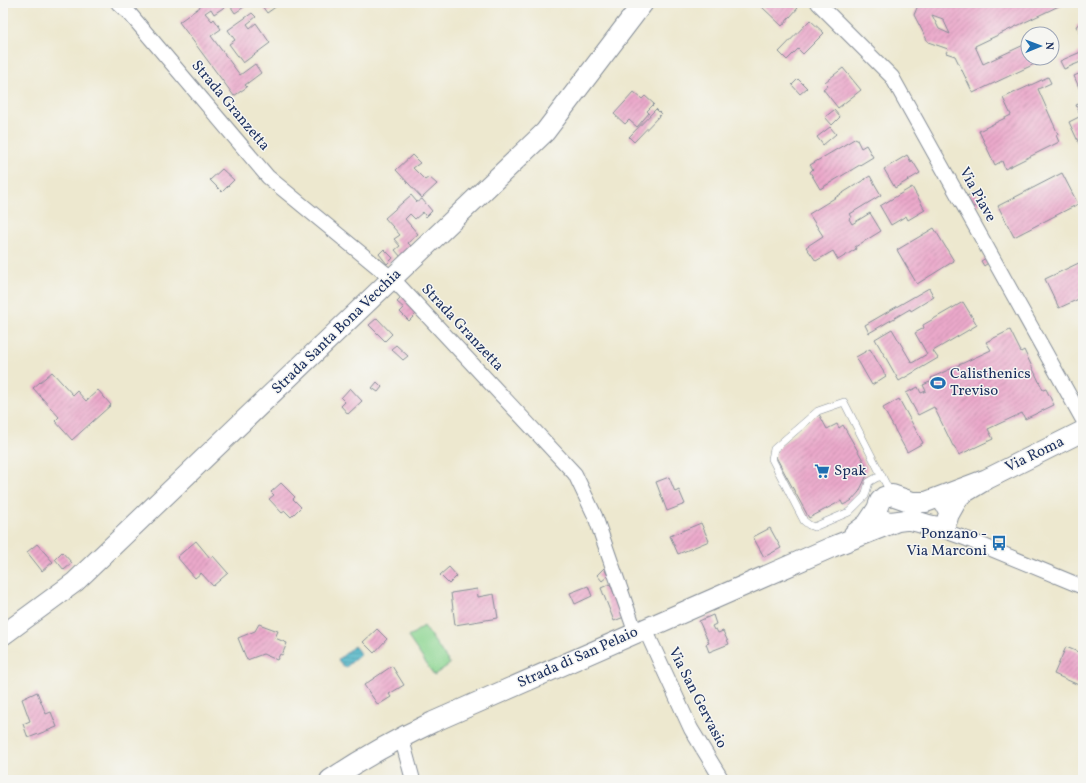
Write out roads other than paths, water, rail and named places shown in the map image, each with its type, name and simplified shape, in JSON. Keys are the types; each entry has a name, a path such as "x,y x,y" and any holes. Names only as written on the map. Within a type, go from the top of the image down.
{"main road":[{"name":"Strada Santa Bona Vecchia","path":"3,635 75,582 545,132 643,3"},
{"name":"Via Roma","path":"892,496 916,502 941,496 987,479 1083,431"},
{"name":"Via Roma","path":"951,527 958,498 987,479"},
{"name":"Strada di San Pelaio","path":"330,780 401,736 832,548 862,528 881,519 880,500 884,497 892,496"},
{"path":"881,519 915,520 951,527 948,510 944,503 936,500 941,496"}],"street":[{"name":"Strada Granzetta","path":"118,3 130,14 268,177 393,279 575,474 596,516 640,632"},
{"name":"Via Piave","path":"818,3 892,77 1083,420"},
{"path":"951,527 1083,587"},
{"name":"Via San Gervasio","path":"640,632 691,730 722,780"},
{"path":"401,736 413,780"}],"lane":[{"path":"882,476 869,482 864,496 849,512 814,527 804,521 772,459 774,450 818,411 844,402 882,476 892,496"}],"water":[{"path":"354,646 361,654 345,668 338,660"}],"place":[{"name":"Calisthenics Treviso","path":"938,383"},
{"name":"Spak","path":"822,471"},
{"name":"Ponzano - Via Marconi","path":"999,543"}]}
